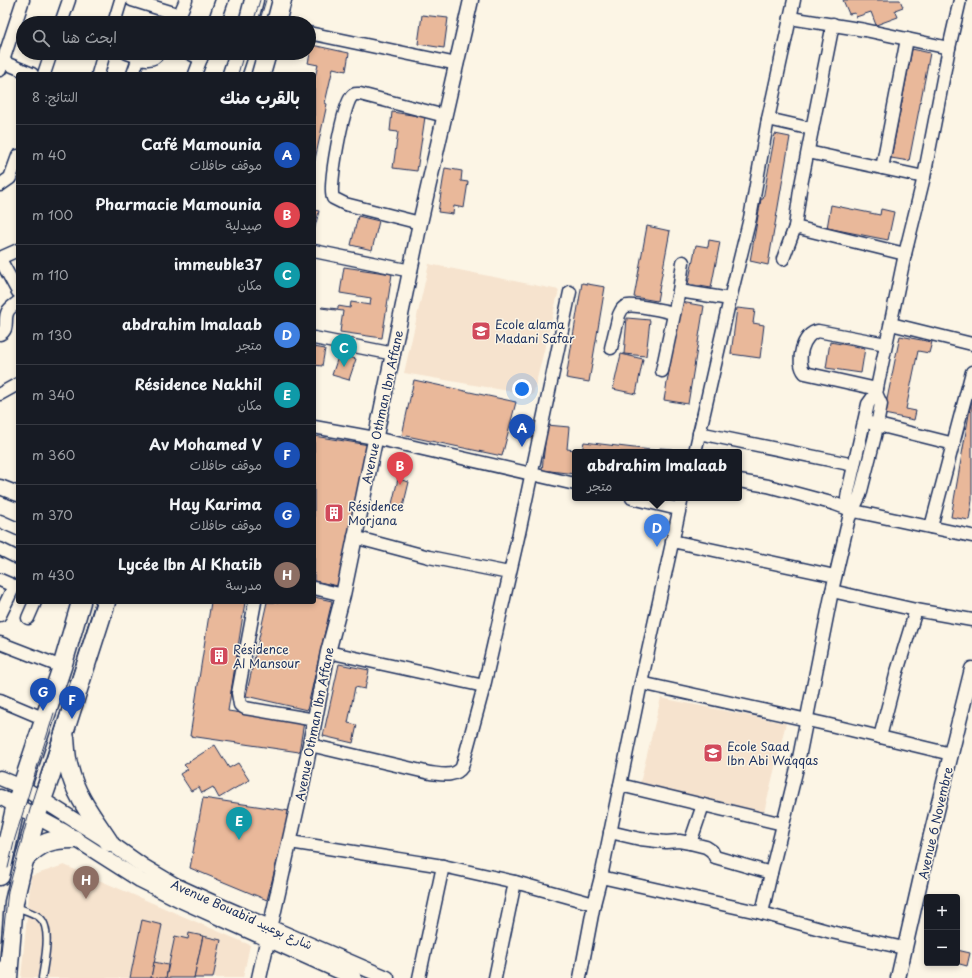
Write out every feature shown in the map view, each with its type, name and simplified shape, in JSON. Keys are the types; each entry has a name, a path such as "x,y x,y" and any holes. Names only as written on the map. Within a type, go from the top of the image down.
{"main road":[{"path":"250,16 254,0"},
{"path":"278,16 282,0"},
{"path":"233,72 237,60"},
{"path":"262,72 265,60"},
{"path":"0,876 8,801 22,787 62,667 80,604"},
{"path":"8,978 14,906 25,858 39,809 105,604"},
{"path":"64,730 69,769 72,779 84,803 109,842"},
{"path":"25,858 34,849 50,841 58,839 74,839"}],"street":[{"path":"17,16 22,0"},
{"path":"63,16 69,0"},
{"path":"116,16 121,0"},
{"path":"132,0 171,16"},
{"path":"179,16 186,0"},
{"path":"216,16 222,0"},
{"name":"Avenue Othman Ibn Affane","path":"258,978 290,842 328,652 343,595 420,223 471,0"},
{"path":"696,449 750,218 768,120 794,0"},
{"path":"850,511 847,498 854,464 871,423 881,404 877,391 886,344 905,254 924,177 949,48 960,0"},
{"path":"790,18 832,24 949,48"},
{"path":"16,19 1,65 25,72"},
{"path":"783,259 795,227 800,190 832,24"},
{"path":"316,34 457,64"},
{"path":"882,168 907,39"},
{"path":"45,72 49,60"},
{"path":"99,72 102,60"},
{"path":"134,72 139,60"},
{"path":"197,72 201,60"},
{"path":"420,223 345,204 333,198 332,183 344,115 350,97 354,94 360,94 445,116"},
{"path":"768,120 812,129"},
{"path":"808,152 924,177"},
{"path":"0,185 14,177 16,166"},
{"path":"795,227 905,254"},
{"path":"16,251 0,258 16,288"},
{"path":"316,251 411,271"},
{"path":"662,371 679,291 683,262"},
{"path":"679,291 730,299"},
{"path":"310,745 430,773 449,775 460,771 484,686 532,474 570,292"},
{"path":"0,334 6,328 7,313 9,309 16,304"},
{"path":"611,348 619,315 625,306 674,313"},
{"path":"891,324 972,344"},
{"path":"877,391 805,373 801,367 801,355 807,337 812,332 818,330 886,344"},
{"path":"316,338 394,354"},
{"path":"931,527 972,372"},
{"path":"0,394 16,385"},
{"path":"871,423 954,444"},
{"path":"762,913 797,768 835,576 850,511 859,499 862,490 871,423"},
{"path":"316,427 375,438 572,483"},
{"path":"699,434 854,464"},
{"path":"742,482 776,488 835,504 850,511 972,536"},
{"path":"0,487 16,493"},
{"path":"580,978 640,683 680,504 656,501"},
{"path":"0,521 16,528"},
{"path":"354,537 429,556 509,573"},
{"path":"672,541 835,576"},
{"path":"0,550 16,557"},
{"path":"0,580 16,587 0,615"},
{"path":"316,588 343,595"},
{"path":"832,591 916,610 972,620"},
{"path":"28,618 34,604"},
{"path":"255,604 238,693 240,705 245,708 315,720"},
{"path":"880,737 896,675 916,610"},
{"path":"0,643 62,667"},
{"path":"328,652 484,686"},
{"name":"Avenue 6 Novembre","path":"897,977 972,669"},
{"path":"640,683 951,754"},
{"path":"0,700 45,719"},
{"name":"Avenue Bouabid شارع بوعبيد","path":"0,778 22,787 39,809 74,839 140,880 180,900 387,978"},
{"path":"620,785 783,824"},
{"name":"Avenue Bouabid شارع بوعبيد","path":"8,801 39,809 109,842 126,855 175,885 221,906 354,978"},
{"path":"690,843 703,805"},
{"path":"610,832 640,839 666,842 679,841 706,847 712,851 715,857 771,873"},
{"path":"290,842 443,866 515,882 594,904"},
{"path":"419,978 443,866"},
{"path":"601,877 762,913 831,932 904,948"},
{"path":"495,978 515,882"}],"lane":[{"path":"14,906 38,917 43,921 46,928 47,938 42,978"}],"shaded area":[{"name":"Ecole alama Madani Safar","path":"429,264 559,290 533,395 404,373"},
{"name":"Ecole Saad Ibn Abi Waqqas","path":"661,698 786,723 764,812 640,783"},
{"path":"64,865 250,945 243,978 21,978 31,876"}],"building":[{"path":"843,0 900,0 903,7 895,10 898,17 876,25 871,12 856,17 855,13 849,14"},
{"path":"422,15 448,18 444,48 418,44"},
{"path":"316,46 349,53 346,71 333,68 316,155 316,73 318,65 308,63 309,60 316,60"},
{"path":"912,49 930,53 909,161 891,158"},
{"path":"392,112 425,117 417,171 393,168 398,132 390,131"},
{"path":"775,134 790,137 768,265 750,261"},
{"path":"445,168 462,171 461,181 468,182 464,208 454,206 453,214 438,212"},
{"path":"831,205 880,215 881,209 894,212 888,240 827,228"},
{"path":"316,210 319,211 316,223"},
{"path":"358,216 379,221 372,250 351,245"},
{"path":"647,226 670,231 657,301 634,297"},
{"path":"709,240 720,242 711,288 688,284 696,245 708,247"},
{"path":"344,267 392,274 382,338 340,332 343,311 321,308 338,309 338,306 350,308 351,302 370,305 371,298 340,293"},
{"path":"582,283 605,287 589,382 566,378"},
{"path":"681,302 704,306 688,404 664,400"},
{"path":"737,308 755,310 753,323 764,325 760,358 731,354"},
{"path":"627,318 650,320 646,356 624,354"},
{"path":"900,336 932,342 929,353 918,351 906,409 916,411 914,420 884,414"},
{"path":"830,342 865,348 861,373 826,368"},
{"path":"316,347 325,349 322,366 316,365"},
{"path":"339,354 356,359 349,380 332,375"},
{"path":"621,354 643,359 636,394 613,389"},
{"path":"414,380 516,402 502,456 402,435"},
{"path":"972,397 972,500 969,520 951,517"},
{"path":"547,425 569,427 567,449 572,450 572,474 542,470"},
{"name":"Résidence Morjana","path":"316,436 369,445 338,586 316,581"},
{"path":"584,442 642,449 582,449"},
{"path":"398,479 409,482 402,511 391,508"},
{"name":"Résidence Al Mansour","path":"316,597 332,601 307,710 246,696 267,604 316,604"},
{"name":"Résidence Al Mansour","path":"211,604 245,604 228,711 304,722 299,752 190,736"},
{"path":"339,664 369,670 365,689 355,687 348,723 357,725 353,743 323,736"},
{"path":"215,745 229,768 238,763 249,780 219,798 213,787 202,793 199,787 191,791 180,774 188,769 184,765"},
{"path":"203,798 290,811 267,900 190,868"},
{"path":"142,920 162,925 151,978 130,978"},
{"path":"189,933 203,936 194,978 166,978 175,936 188,939"},
{"path":"203,936 221,940 213,978 194,978"},
{"path":"960,951 970,953 967,966 960,964"},
{"path":"154,962 168,965 166,978 151,978"}],"tram line":[{"path":"255,16 260,0"},
{"path":"261,16 266,0"},
{"path":"239,72 242,60"},
{"path":"0,961 8,891 34,795 94,604"},
{"path":"8,868 15,838 54,713"}],"place":[{"name":"Ecole alama Madani Safar","path":"481,331"},
{"name":"immeuble37","path":"344,367"},
{"name":"Café Mamounia","path":"522,447"},
{"name":"Pharmacie Mamounia","path":"400,485"},
{"name":"Résidence Morjana","path":"334,513"},
{"name":"abdrahim lmalaab","path":"657,547"},
{"name":"Résidence Al Mansour","path":"219,656"},
{"name":"Hay Karima","path":"43,711"},
{"name":"Av Mohamed V","path":"72,719"},
{"name":"Ecole Saad Ibn Abi Waqqas","path":"713,753"},
{"name":"Résidence Nakhil","path":"239,840"},
{"name":"Lycée Ibn Al Khatib","path":"86,899"}]}
